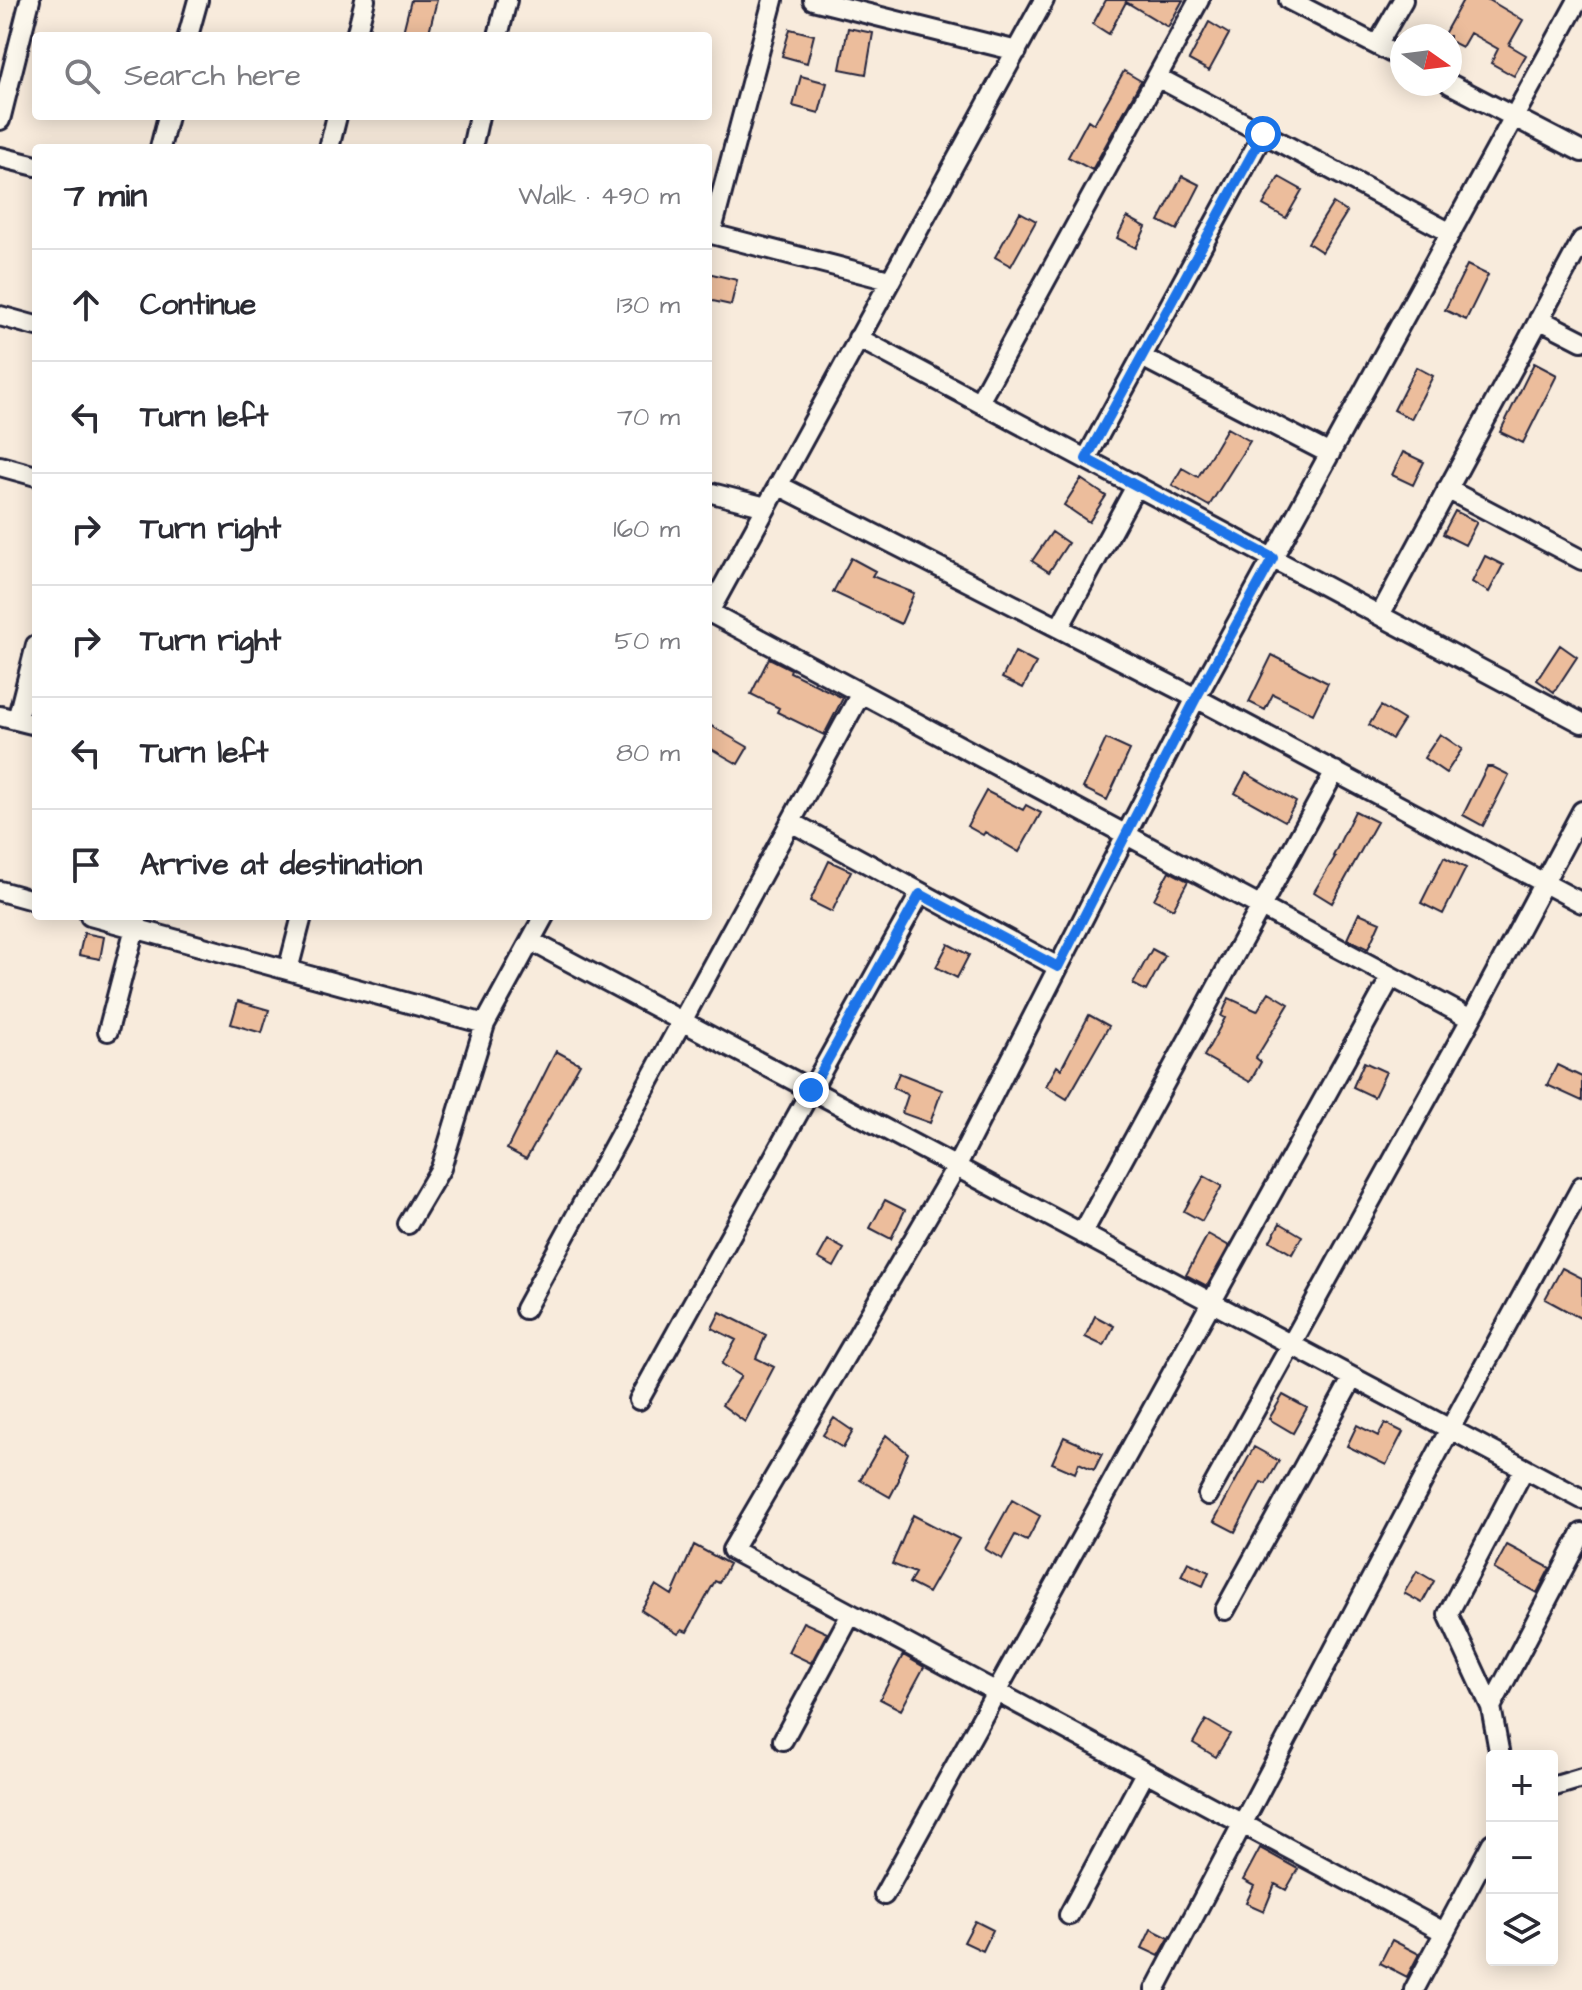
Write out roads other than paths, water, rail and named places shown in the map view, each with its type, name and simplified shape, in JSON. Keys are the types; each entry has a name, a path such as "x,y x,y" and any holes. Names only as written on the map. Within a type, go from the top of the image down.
{"street":[{"path":"0,120 30,0"},
{"path":"189,32 198,0"},
{"path":"357,32 365,0"},
{"path":"499,32 507,0"},
{"path":"712,227 773,0"},
{"path":"813,0 1017,51"},
{"path":"712,607 1044,0"},
{"path":"979,402 1199,0"},
{"path":"1289,0 1390,52"},
{"path":"1377,45 1403,0"},
{"path":"1444,1932 732,1550 956,1167 1196,698 1578,0"},
{"path":"1157,77 1451,233"},
{"path":"1462,90 1582,152"},
{"path":"161,144 167,120"},
{"path":"330,144 336,120"},
{"path":"473,144 478,120"},
{"path":"1086,459 1263,134"},
{"path":"0,157 32,165"},
{"path":"712,235 889,280"},
{"path":"1380,615 1582,240"},
{"path":"0,316 32,325"},
{"path":"1539,319 1582,341"},
{"path":"858,338 1582,723"},
{"path":"1142,357 1330,454"},
{"path":"0,466 32,475"},
{"path":"778,485 1196,698 1582,903"},
{"path":"1059,628 1136,486"},
{"path":"1447,489 1582,560"},
{"path":"712,493 766,507"},
{"path":"712,615 1471,1019"},
{"path":"32,655 8,718 32,724"},
{"path":"525,1309 861,693"},
{"path":"1082,1234 1335,771"},
{"path":"1208,1495 1582,811"},
{"path":"791,822 1058,967"},
{"path":"0,891 32,900"},
{"path":"639,1400 920,894"},
{"path":"288,970 301,920"},
{"path":"408,1224 441,1168 485,1024 542,920"},
{"path":"108,1031 136,922 288,970 485,1024"},
{"path":"531,941 1582,1499"},
{"path":"884,1895 1391,977"},
{"path":"1155,1990 1450,1429 1582,1186"},
{"path":"1225,1610 1352,1379"},
{"path":"1499,1750 1491,1707 1448,1614 1524,1469"},
{"path":"1491,1707 1582,1533"},
{"path":"783,1740 851,1614"},
{"path":"1069,1915 1145,1773"},
{"path":"1558,1785 1582,1778"},
{"path":"1414,1990 1486,1854"}]}
